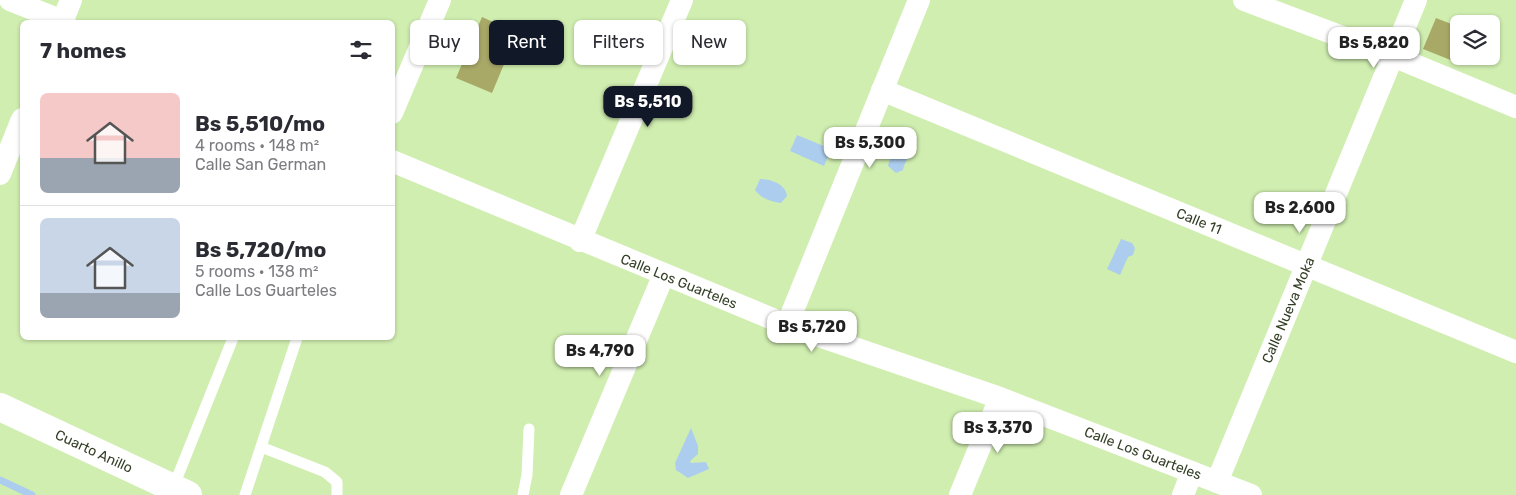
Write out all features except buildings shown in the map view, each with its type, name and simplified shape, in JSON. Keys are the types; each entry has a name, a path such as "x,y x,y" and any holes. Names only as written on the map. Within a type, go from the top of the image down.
{"highway":[{"name":"Cuarto Anillo","path":"0,407 180,491"}],"street":[{"path":"10,0 58,20"},
{"path":"64,20 71,0"},
{"path":"395,106 440,0"},
{"path":"580,241 682,0"},
{"path":"787,324 919,0"},
{"path":"1244,0 1393,56 1516,107"},
{"name":"Calle Nueva Moka","path":"1217,482 1416,0"},
{"name":"Calle 11","path":"882,90 1516,352"},
{"path":"0,174 20,124"},
{"name":"Calle Los Guarteles","path":"395,162 580,241 787,324 1000,398 1251,495"},
{"path":"571,495 664,274"},
{"path":"960,495 1000,398"},
{"path":"1183,495 1192,472"}],"lane":[{"path":"180,491 232,340"},
{"path":"245,495 296,340"},
{"path":"523,495 527,475 529,429"},
{"path":"261,448 325,472 337,482 337,495"}],"water":[{"path":"797,135 831,149 824,166 790,151"},
{"path":"911,136 916,140 914,148 903,170 896,173 888,166 891,156 898,144"},
{"path":"760,179 773,181 781,185 787,196 781,203 770,201 763,197 755,190"},
{"path":"1121,239 1132,243 1135,248 1133,255 1128,257 1120,275 1107,269"},
{"path":"691,428 698,446 698,454 690,461 691,463 706,462 709,469 688,478 676,470 675,463"}],"waterway":[{"path":"0,480 32,495"}]}
